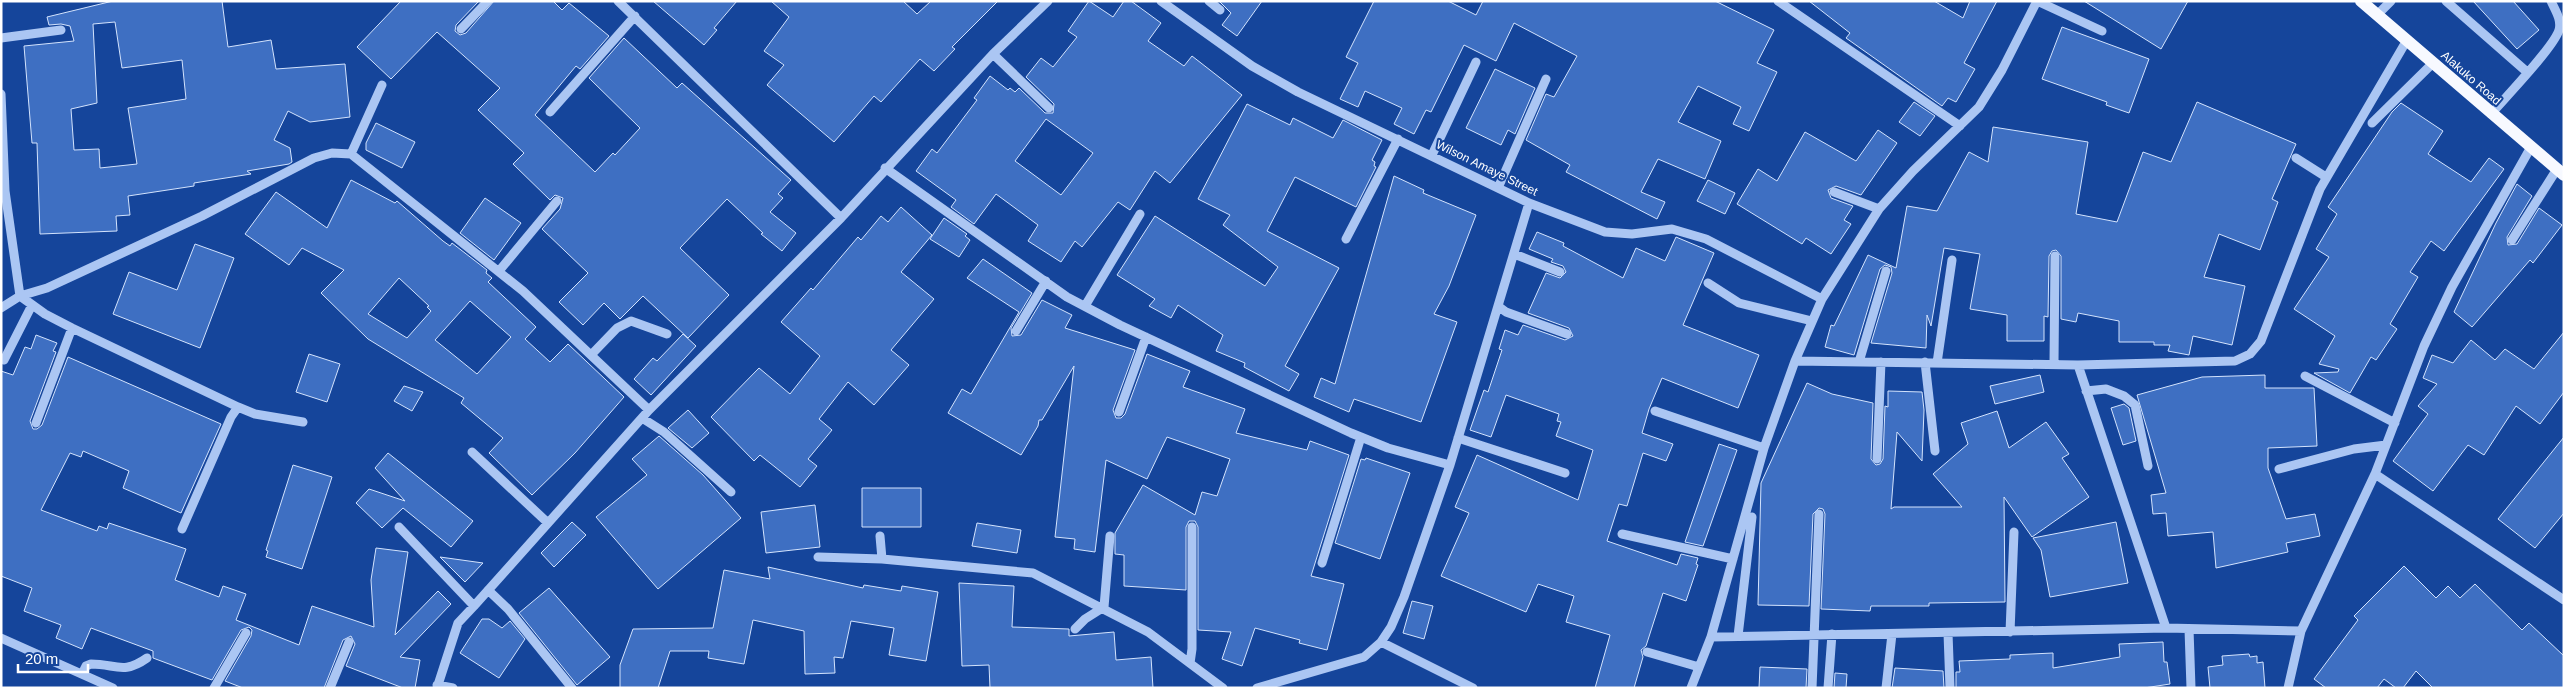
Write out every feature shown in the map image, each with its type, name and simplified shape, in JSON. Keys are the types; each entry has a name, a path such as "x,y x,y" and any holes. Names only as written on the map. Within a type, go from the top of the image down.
{"main road":[{"name":"Alakuko Road","path":"2361,1 2560,172"}],"street":[{"path":"461,29 488,1"},
{"path":"618,1 841,218"},
{"path":"454,688 437,686 458,624 642,418 841,218 885,168 993,54 1048,1"},
{"name":"Wilson Amaye Street","path":"1160,1 1252,66 1298,92 1529,203 1605,232 1632,234 1672,229 1706,239 1822,299"},
{"path":"1209,1 1220,10"},
{"path":"1778,1 1960,126"},
{"path":"1691,688 1711,637 1764,448 1795,362 1822,299 1879,209 1913,170 1979,107 2037,1 2102,31"},
{"path":"2377,15 2391,1"},
{"path":"2446,1 2527,72"},
{"path":"2491,114 2559,31 2560,20 2551,1"},
{"path":"550,112 635,16"},
{"path":"1,38 61,30"},
{"path":"1795,362 2054,363 2078,365 2235,362 2250,354 2262,341 2306,222 2326,177 2407,40"},
{"path":"993,54 1050,108"},
{"path":"1432,155 1476,62"},
{"path":"2372,123 2433,63"},
{"path":"1498,188 1546,79"},
{"path":"351,154 382,85"},
{"path":"1,94 4,191 20,296 72,328 238,407 255,414 303,422"},
{"path":"1346,239 1398,139"},
{"path":"2288,688 2301,631 2375,474 2424,346 2452,287 2532,147"},
{"path":"1,308 20,296 47,288 202,216 314,158 332,153 351,154 524,291 650,410"},
{"path":"2296,158 2326,177"},
{"path":"885,168 1046,281 1085,306 1146,337 1361,437 1388,448 1450,465"},
{"path":"2512,240 2560,172"},
{"path":"1834,192 1879,209"},
{"path":"499,271 557,201"},
{"path":"1257,688 1364,657 1381,642 1391,627 1404,597 1450,465 1529,203"},
{"path":"1085,306 1140,214"},
{"path":"1514,254 1560,272"},
{"path":"2054,363 2055,256"},
{"path":"1938,363 1952,260"},
{"path":"1859,362 1886,271"},
{"path":"1016,331 1046,281"},
{"path":"1708,283 1739,304 1812,320"},
{"path":"4,360 32,305"},
{"path":"1498,306 1506,312 1567,334"},
{"path":"592,355 617,328 631,321 667,334"},
{"path":"36,422 72,328"},
{"path":"1118,412 1146,337"},
{"path":"1877,459 1881,362"},
{"path":"1925,362 1935,451"},
{"path":"2078,365 2166,628"},
{"path":"2305,376 2395,423"},
{"path":"2086,391 2106,389 2124,396 2135,405 2148,466"},
{"path":"182,528 231,417 238,407"},
{"path":"1655,411 1764,448"},
{"path":"642,418 664,432 731,492"},
{"path":"1322,563 1361,437"},
{"path":"1458,438 1565,473"},
{"path":"2279,469 2354,449 2386,445"},
{"path":"472,452 548,523"},
{"path":"2375,474 2564,600"},
{"path":"1812,688 1819,514"},
{"path":"1738,636 1752,517"},
{"path":"399,527 474,606"},
{"path":"1190,663 1192,649 1192,527"},
{"path":"2010,632 2014,532"},
{"path":"1622,534 1733,558"},
{"path":"880,536 882,559"},
{"path":"1104,608 1110,536"},
{"path":"818,558 882,559 1033,573 1148,632 1223,688"},
{"path":"488,590 508,609 572,688"},
{"path":"1075,629 1085,619 1104,608"},
{"path":"1711,637 2166,628 2301,631"},
{"path":"2188,629 2191,688"},
{"path":"214,688 246,633"},
{"path":"1948,633 1950,688"},
{"path":"1828,688 1832,634"},
{"path":"1886,688 1892,634"},
{"path":"1,638 108,687"},
{"path":"330,688 348,642"},
{"path":"1381,642 1473,688"},
{"path":"1647,652 1699,667"},
{"path":"82,674 86,666 91,664 127,668 134,667 146,658"}],"building":[{"path":"113,1 222,1 228,47 271,40 276,69 345,64 350,117 310,122 288,111 274,140 290,148 292,162 289,164 247,171 251,174 194,183 194,186 128,196 130,215 116,216 117,231 40,234 37,143 32,143 24,46 74,41 70,26 61,24 49,25 47,17","holes":["115,22 122,68 182,60 186,99 128,108 137,164 100,168 99,149 74,150 71,109 97,103 93,24"]},
{"path":"401,1 479,1 456,25 455,31 460,35 466,33 494,1 553,1 562,10 569,3 609,36 580,69 576,66 535,115 595,172 613,153 615,155 640,128 589,78 624,38 677,88 682,83 791,180 778,194 783,198 770,212 796,233 782,251 761,234 763,233 727,199 680,248 729,295 688,338 643,296 620,319 604,303 583,325 559,302 588,273 542,229 560,209 563,198 555,195 550,200 513,164 524,153 478,110 500,88 437,32 391,79 357,47"},
{"path":"653,1 737,1 714,28 717,30 704,45"},
{"path":"771,1 903,1 917,14 931,1 998,1 952,47 955,49 934,71 920,59 881,102 874,96 834,142 767,85 784,65 764,51 789,17"},
{"path":"1089,1 1113,17 1124,1 1131,1 1161,23 1148,41 1184,66 1192,56 1242,95 1170,183 1155,171 1130,210 1118,202 1082,247 1075,241 1061,262 1028,241 1038,225 996,194 974,224 951,207 956,200 916,171 932,149 937,153 977,100 974,98 990,76 1008,90 1010,88 1015,92 1019,88 1045,113 1053,113 1054,104 1026,77 1041,58 1053,67 1077,37 1068,31","holes":["1046,119 1093,153 1061,195 1015,161"]},
{"path":"1219,1 1262,1 1237,36 1222,25 1231,13"},
{"path":"1374,1 1448,1 1476,15 1483,1 1715,1 1774,30 1757,63 1777,72 1749,131 1733,124 1741,107 1698,86 1678,122 1721,141 1705,179 1658,159 1641,192 1665,202 1657,219 1566,172 1570,165 1526,140 1546,94 1554,97 1577,56 1514,23 1496,61 1464,45 1431,112 1426,110 1414,134 1394,124 1402,108 1365,91 1358,107 1340,99 1358,63 1346,57"},
{"path":"1809,1 1934,1 1963,18 1970,1 1997,1 1964,63 1975,69 1956,102 1948,98 1942,106 1846,38 1850,33"},
{"path":"2084,1 2188,1 2161,49"},
{"path":"2473,1 2513,1 2539,30 2517,49"},
{"path":"2062,27 2149,59 2129,113 2106,105 2107,102 2042,79"},
{"path":"1495,69 1535,88 1515,134 1508,130 1501,145 1466,128"},
{"path":"1914,102 1935,116 1920,136 1899,122"},
{"path":"2197,102 2296,144 2272,199 2278,202 2260,250 2219,234 2204,277 2245,286 2232,345 2193,336 2189,355 2168,351 2170,345 2154,345 2154,342 2119,342 2119,321 2078,313 2076,322 2061,319 2061,256 2056,250 2052,251 2049,256 2048,317 2044,316 2044,341 2007,341 2007,315 1970,309 1980,254 1944,248 1931,326 1927,315 1926,348 1871,343 1892,273 1891,267 1885,265 1880,269 1854,355 1825,347 1831,325 1834,326 1868,255 1896,268 1907,206 1937,211 1969,152 1988,162 1993,127 2088,142 2076,214 2117,222 2143,152 2171,162"},
{"path":"2401,103 2443,131 2428,154 2471,182 2489,158 2504,169 2444,251 2431,241 2410,272 2418,277 2390,324 2397,329 2376,360 2371,357 2350,393 2314,373 2338,372 2339,369 2319,364 2335,336 2294,309 2329,257 2316,249 2337,214 2328,207 2392,112"},
{"path":"1247,104 1290,125 1293,118 1333,138 1343,120 1382,140 1372,160 1375,162 1374,166 1376,167 1356,207 1295,177 1267,231 1339,268 1285,366 1299,374 1289,391 1244,367 1245,363 1216,351 1223,335 1178,305 1171,318 1149,306 1155,299 1117,275 1155,216 1265,286 1278,267 1223,225 1230,215 1198,199"},
{"path":"376,123 415,142 402,168 366,150 366,143"},
{"path":"1878,130 1897,143 1861,195 1836,186 1828,190 1831,198 1853,206 1844,220 1851,224 1831,254 1806,238 1802,244 1737,204 1758,169 1777,181 1805,132 1856,161"},
{"path":"1394,176 1424,190 1423,193 1476,215 1449,286 1434,314 1457,322 1421,422 1354,399 1349,412 1314,397 1321,378 1335,384"},
{"path":"351,180 395,203 397,201 443,241 450,246 452,243 487,270 486,273 492,278 488,282 536,327 525,339 550,362 568,344 624,397 575,453 532,495 489,453 503,438 461,403 464,398 368,339 321,293 344,270 302,248 289,265 245,234 276,192 327,228","holes":["399,278 429,306 427,307 431,311 407,338 368,314","470,301 511,337 477,374 435,340"]},
{"path":"1708,180 1735,193 1725,214 1697,201"},
{"path":"2517,184 2532,196 2507,237 2508,245 2517,244 2539,208 2562,225 2533,263 2530,260 2472,327 2454,312 2496,223"},
{"path":"485,198 521,223 494,260 460,233"},
{"path":"901,207 932,235 901,272 934,299 891,350 909,365 874,405 848,382 819,419 832,430 808,459 817,466 800,487 760,455 754,461 711,417 759,368 790,394 820,356 781,322 811,288 813,290 858,237 861,240 881,216 888,222"},
{"path":"944,218 967,234 965,236 970,240 959,257 930,239"},
{"path":"1537,232 1564,243 1563,246 1623,278 1636,248 1665,261 1676,237 1714,253 1683,325 1759,355 1738,408 1662,378 1649,409 1642,433 1673,444 1666,461 1643,453 1627,506 1619,504 1607,541 1677,565 1681,554 1698,558 1696,564 1698,565 1686,601 1663,593 1646,646 1641,650 1643,657 1634,688 1595,688 1610,635 1566,622 1574,596 1538,584 1526,612 1441,576 1469,513 1455,507 1477,455 1578,500 1593,450 1556,436 1561,422 1557,421 1559,414 1506,395 1491,437 1470,430 1484,390 1488,392 1502,350 1499,349 1505,330 1518,335 1523,325 1565,340 1573,336 1569,328 1528,313 1546,273 1560,278 1566,272 1563,266 1551,262 1553,259 1529,249"},
{"path":"195,244 234,258 200,348 113,314 129,272 177,290"},
{"path":"983,259 1032,293 1011,328 1012,336 1021,335 1042,300 1072,315 1065,328 1135,350 1113,410 1116,418 1121,418 1125,414 1147,354 1190,371 1183,387 1245,409 1236,433 1307,450 1310,441 1349,455 1311,576 1344,584 1327,650 1299,643 1300,640 1255,628 1242,666 1222,659 1231,632 1198,630 1198,527 1195,521 1189,521 1186,527 1186,590 1124,586 1124,555 1115,554 1115,533 1143,485 1195,515 1202,492 1217,496 1230,459 1167,437 1147,479 1106,460 1095,552 1074,549 1075,539 1055,537 1074,366 1042,420 1039,420 1038,426 1021,455 948,413 962,389 971,394 1019,312 967,278"},
{"path":"2564,332 2564,392 2540,424 2516,406 2484,455 2468,445 2433,491 2393,461 2428,414 2418,406 2437,384 2423,378 2432,355 2453,363 2471,340 2495,360 2505,349 2534,369"},
{"path":"683,334 696,346 651,395 634,379 653,358 657,361"},
{"path":"36,335 57,343 53,351 56,352 30,421 33,429 37,429 42,425 68,357 221,424 181,513 123,488 129,471 83,451 81,457 70,453 41,510 97,531 99,526 107,529 109,523 186,549 175,580 219,597 223,586 246,594 236,620 299,645 312,606 374,627 371,580 376,548 408,552 395,635 438,591 451,604 400,657 420,660 415,688 403,688 346,666 355,644 351,636 343,640 324,688 243,688 225,681 251,636 252,630 249,627 241,630 212,680 153,658 153,651 91,628 82,649 56,638 61,625 24,611 32,588 1,576 1,371 13,375 25,347 31,349"},
{"path":"309,354 340,364 327,402 296,392"},
{"path":"2040,375 2044,392 1995,404 1990,386"},
{"path":"2265,375 2265,388 2314,388 2317,446 2268,448 2268,468 2286,519 2315,514 2320,536 2286,543 2288,552 2216,568 2213,532 2168,536 2166,513 2153,514 2151,495 2166,493 2137,395 2202,377"},
{"path":"1807,383 1832,394 1873,403 1871,459 1876,465 1880,464 1883,459 1885,406 1888,407 1888,391 1922,392 1924,410 1922,461 1897,432 1891,509 1894,507 1962,507 1933,474 1968,444 1961,423 1997,411 2009,448 2046,422 2069,454 2062,458 2089,497 2032,537 2004,497 2005,602 1929,603 1929,606 1871,606 1870,611 1821,609 1825,514 1823,509 1819,508 1813,514 1809,606 1758,605 1761,483"},
{"path":"404,386 423,392 412,411 394,401"},
{"path":"2124,404 2129,408 2136,441 2123,445 2111,408"},
{"path":"688,410 709,433 692,448 668,428"},
{"path":"659,436 703,475 741,518 658,589 596,517 647,475 632,459"},
{"path":"2564,437 2564,513 2535,548 2498,519"},
{"path":"1719,444 1737,450 1703,546 1685,542"},
{"path":"388,453 473,521 451,547 403,508 382,528 356,503 369,489 405,501 375,468"},
{"path":"1366,458 1410,473 1380,559 1335,543 1361,459 1365,460"},
{"path":"293,465 332,477 302,569 266,557 268,551 266,550"},
{"path":"862,488 921,488 921,527 862,527"},
{"path":"815,505 820,547 766,553 761,512"},
{"path":"572,522 586,535 554,567 541,553"},
{"path":"2116,522 2128,583 2050,597 2041,550 2033,538"},
{"path":"977,523 1021,530 1017,553 972,546"},
{"path":"440,557 483,563 465,582"},
{"path":"2404,566 2436,598 2448,586 2460,598 2475,584 2522,630 2529,623 2564,656 2564,688 2433,688 2416,671 2403,688 2396,688 2384,679 2377,688 2326,688 2314,679 2358,620 2354,616"},
{"path":"768,567 863,588 864,585 901,591 902,586 938,592 926,661 889,655 894,628 851,621 843,658 834,657 835,673 805,674 804,631 753,620 744,664 708,658 709,651 670,651 658,688 620,688 620,665 633,629 713,628 724,570 770,579"},
{"path":"959,583 1014,586 1012,627 1069,629 1069,636 1114,632 1116,660 1151,657 1153,688 990,688 989,665 962,666"},
{"path":"549,588 610,657 577,685 519,613"},
{"path":"1412,601 1433,606 1424,639 1403,633"},
{"path":"482,619 489,619 502,628 510,621 525,639 499,678 460,653"},
{"path":"2163,642 2164,662 2167,662 2170,684 2144,688 1956,688 1956,672 1960,672 1959,661 2010,659 2010,655 2053,653 2053,668 2120,657 2119,644"},
{"path":"2249,654 2250,657 2257,656 2257,663 2263,662 2265,688 2210,688 2208,667 2223,665 2222,656"},
{"path":"1760,667 1807,669 1806,688 1759,688"},
{"path":"1895,668 1943,671 1944,688 1892,688"},
{"path":"1835,673 1847,674 1846,688 1834,688"}]}
